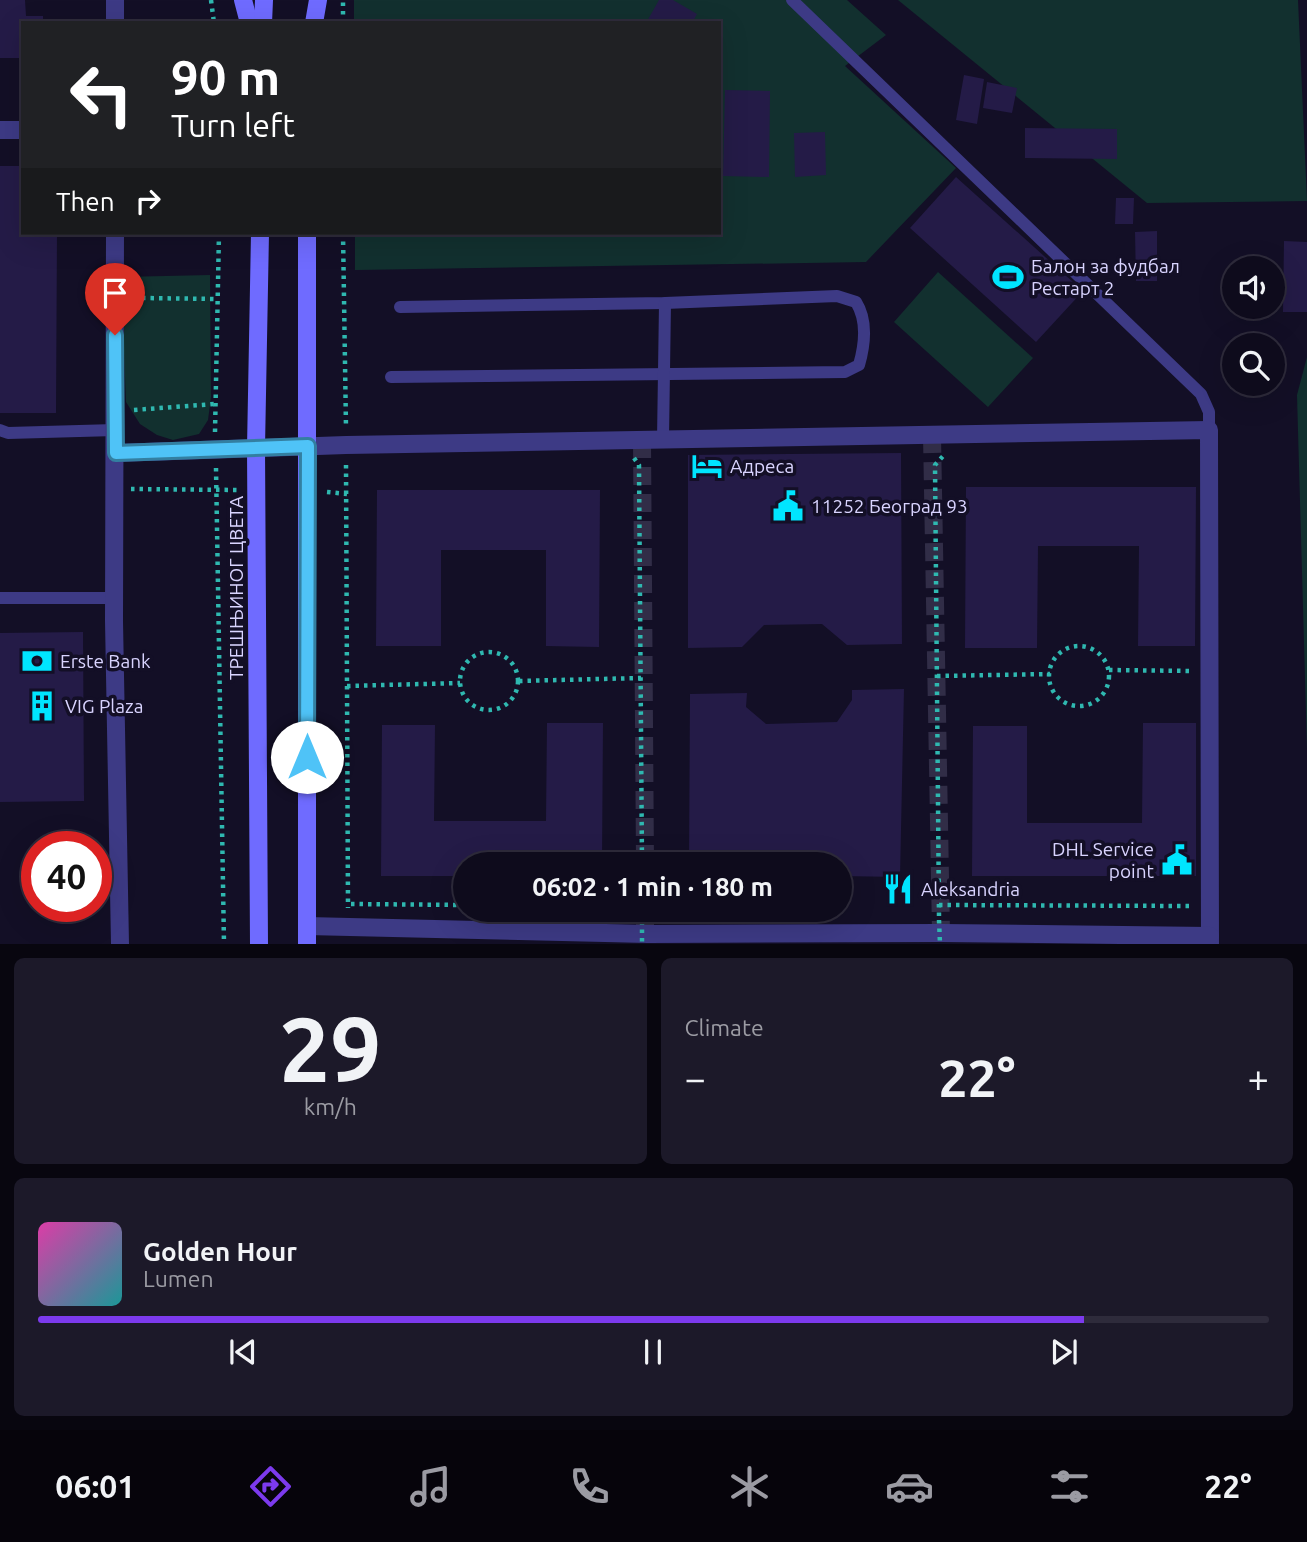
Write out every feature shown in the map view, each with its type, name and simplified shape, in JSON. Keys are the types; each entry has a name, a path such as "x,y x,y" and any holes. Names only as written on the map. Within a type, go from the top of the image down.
{"street":[{"path":"114,0 115,21"},
{"path":"243,0 248,21"},
{"path":"263,21 264,0"},
{"path":"306,0 307,21"},
{"path":"314,21 318,0"},
{"path":"0,130 21,130"},
{"path":"115,235 114,598 120,943"},
{"name":"ТРЕШЊИНОГ ЦВЕТА","path":"259,943 256,448 260,235"},
{"path":"116,453 215,450 308,446 346,445 1209,430 1210,940 941,933 648,934 349,927 307,935 308,446 307,235"}],"lane":[{"path":"792,0 1201,394 1209,412 1209,430"},
{"path":"391,377 845,372 859,365 864,349 864,315 856,302 837,296 666,303 400,307"},
{"path":"663,439 666,303"},
{"path":"0,430 8,433 115,421"},
{"path":"0,598 114,598"}],"path":[{"path":"211,0 214,21"},
{"path":"343,0 343,21"},
{"path":"219,235 215,450 225,943"},
{"path":"343,235 349,927"},
{"path":"142,298 217,299"},
{"path":"115,421 215,404"},
{"path":"940,943 935,465 942,456 952,452"},
{"path":"632,456 639,465 642,852"},
{"path":"116,489 216,488 257,491"},
{"path":"1077,647 1094,650 1101,656 1108,670 1109,680 1101,696 1094,702 1077,706 1060,699 1054,692 1050,674 1056,659 1062,653 1077,647"},
{"path":"491,652 508,659 515,666 519,681 517,693 511,701 493,711 474,706 466,700 460,683 466,663 473,657 491,652"},
{"path":"1108,670 1165,671"},
{"path":"937,676 1050,674"},
{"path":"519,681 641,678"},
{"path":"347,686 460,683"},
{"path":"348,905 453,905"},
{"path":"939,905 1210,906"},
{"path":"642,922 642,943"}],"green space":[{"path":"354,0 847,0 886,35 845,66 956,168 866,262 355,270 355,235 721,235 721,21 354,21"},
{"path":"898,0 1298,0 1307,201 1147,203"},
{"path":"938,272 1033,358 988,407 894,322"},
{"path":"210,275 211,397 208,420 199,434 173,440 157,435 140,424 126,402 121,277"},
{"path":"1307,357 1307,749 1297,395"}],"building":[{"path":"0,0 25,0 26,16 43,16 43,21 21,21 21,58 0,58"},
{"path":"659,0 673,0 697,14 693,21 647,21"},
{"path":"964,75 984,79 977,124 956,120"},
{"path":"987,82 1017,88 1012,113 983,108"},
{"path":"725,90 770,91 769,177 723,176"},
{"path":"1025,128 1117,129 1117,159 1025,158"},
{"path":"825,132 826,175 795,177 794,133"},
{"path":"0,166 21,166 21,235 57,235 56,413 0,413"},
{"path":"956,177 1083,291 1036,342 910,228"},
{"path":"1116,198 1134,198 1133,224 1115,224"},
{"path":"1157,231 1157,281 1136,281 1135,232"},
{"path":"1284,241 1307,242 1307,312 1285,312"},
{"path":"901,453 902,644 847,645 822,624 764,625 742,647 688,648 688,455"},
{"path":"966,487 1196,487 1195,646 1138,646 1139,546 1038,546 1037,648 965,648"},
{"path":"377,490 600,490 599,647 546,646 546,550 441,550 441,646 376,646"},
{"name":"VIG Plaza","path":"83,632 84,801 0,802 0,633"},
{"path":"904,689 900,877 852,876 852,852 689,852 690,694 747,693 746,707 766,724 837,722 852,700 852,690"},
{"path":"547,723 603,723 602,852 453,852 453,876 381,876 382,725 435,725 434,821 546,821"},
{"path":"1143,723 1196,723 1196,876 972,876 973,726 1027,726 1027,823 1142,823"}],"tunnel":[{"path":"932,435 941,933"},
{"path":"642,440 645,852"},
{"path":"645,922 645,934"}],"place":[{"name":"Балон за фудбал Рестарт 2","path":"1008,277"},
{"name":"Адреса","path":"707,466"},
{"name":"11252 Београд 93","path":"788,506"},
{"name":"Erste Bank","path":"37,661"},
{"name":"VIG Plaza","path":"42,706"},
{"name":"DHL Service point","path":"1177,860"},
{"name":"Aleksandria","path":"898,889"}],"route":[{"path":"115,335 116,453 308,446 307,757"}]}
